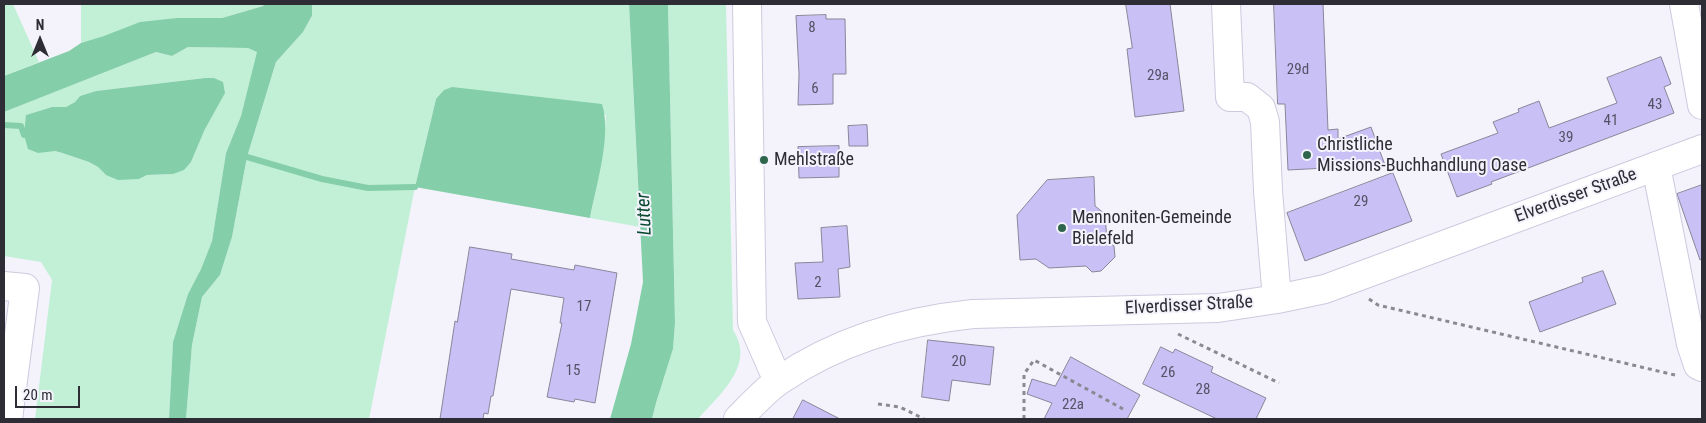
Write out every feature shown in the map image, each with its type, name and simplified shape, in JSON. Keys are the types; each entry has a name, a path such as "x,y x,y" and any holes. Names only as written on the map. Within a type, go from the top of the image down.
{"street":[{"path":"747,4 752,322 778,381"},
{"path":"1226,4 1230,96 1247,96 1261,108 1265,122 1268,191 1277,299"},
{"path":"1684,4 1702,105"},
{"name":"Elverdisser Straße","path":"738,419 778,381 806,364 837,348 901,325 936,318 1011,312 1218,308 1325,289 1702,149"},
{"path":"1656,166 1691,344 1698,365 1693,372"},
{"path":"4,286 25,288 8,419"}],"path":[{"path":"1355,278 1366,296 1378,305 1693,372"},
{"path":"1170,310 1171,325 1176,333 1279,383"},
{"path":"1024,419 1024,374 1034,360 1123,409"},
{"path":"878,404 900,406 924,419"}],"shaded area":[{"path":"4,4 13,4 39,62 4,76"},
{"path":"81,4 265,4 222,18 177,18 81,43"},
{"path":"312,4 629,4 640,227 590,218 603,153 606,115 436,99 415,187 369,419 186,419 192,345 202,297 220,275 232,237 247,157 276,62 303,32 312,17"},
{"path":"668,4 726,4 733,330 739,343 740,355 738,367 725,389 698,419 652,419 673,349 675,323"},
{"path":"188,47 248,48 258,52 241,116 226,153 212,241 201,269 188,294 173,342 169,419 35,419 52,280 41,262 4,256 4,112 156,52 172,56","holes":["214,78 205,129 191,162 173,174 147,175 139,179 106,175 89,162 55,151 26,115 52,107 66,107 75,102 80,96 96,91"]}],"water":[{"path":"265,4 312,4 312,16 303,32 276,62 247,157 232,237 220,275 202,297 192,345 186,419 169,419 173,342 188,294 201,269 212,241 226,153 241,116 257,52 248,48 188,47 172,56 156,52 4,112 4,76 69,51 81,43 140,22 177,18 222,18"},
{"name":"Lutter","path":"629,4 668,4 675,323 673,349 652,419 610,419 631,344 643,282"},
{"path":"214,78 223,82 225,93 205,129 191,162 184,170 173,174 147,175 139,179 118,180 106,175 89,162 55,151 38,153 28,149 24,135 26,115 52,107 66,107 75,102 80,96 96,91"},
{"path":"452,87 602,104 605,116 604,145 590,218 415,187 436,99 444,90"}],"building":[{"path":"1126,4 1170,4 1184,111 1135,117 1127,49 1132,48"},
{"path":"1274,4 1323,4 1328,130 1338,129 1338,139 1371,127 1385,165 1288,170 1285,104 1278,104"},
{"path":"826,15 826,19 845,19 846,74 833,74 833,104 798,105 799,74 796,16"},
{"path":"1661,57 1671,84 1664,87 1674,113 1491,182 1492,184 1457,197 1441,154 1498,133 1493,122 1519,112 1518,109 1539,101 1549,128 1617,103 1607,78"},
{"path":"867,125 868,146 849,146 848,126"},
{"path":"839,146 839,177 799,178 798,147"},
{"path":"1393,173 1412,221 1305,261 1287,213"},
{"name":"Mennoniten-Gemeinde Bielefeld","path":"1094,177 1095,206 1105,214 1107,241 1114,246 1115,257 1101,271 1092,272 1086,266 1049,268 1036,259 1020,260 1017,215 1047,180"},
{"path":"1702,185 1702,259 1700,260 1677,194"},
{"path":"847,226 850,267 838,269 840,297 798,299 795,263 823,262 821,228"},
{"path":"470,247 512,254 511,259 574,270 575,265 617,273 595,403 575,399 574,402 547,397 562,323 560,323 564,298 511,289 493,396 491,396 488,414 484,413 483,419 440,419 455,321 457,322"},
{"path":"1603,271 1616,304 1540,332 1529,302 1583,282 1582,278"},
{"path":"928,340 994,347 990,385 952,380 949,401 922,397"},
{"path":"1161,347 1173,353 1175,349 1213,367 1211,372 1266,398 1256,419 1217,419 1143,384"},
{"path":"1071,357 1140,395 1127,419 1044,419 1052,403 1027,394 1032,379 1055,386"},
{"path":"803,400 840,419 793,419"}],"waterway":[{"path":"4,125 21,126 24,135"},
{"path":"241,157 247,157 322,179 368,188 415,187"}],"place":[{"name":"Christliche Missions-Buchhandlung Oase","path":"1307,155"},
{"name":"Mehlstraße","path":"764,160"},
{"name":"Mennoniten-Gemeinde Bielefeld","path":"1062,228"}]}
